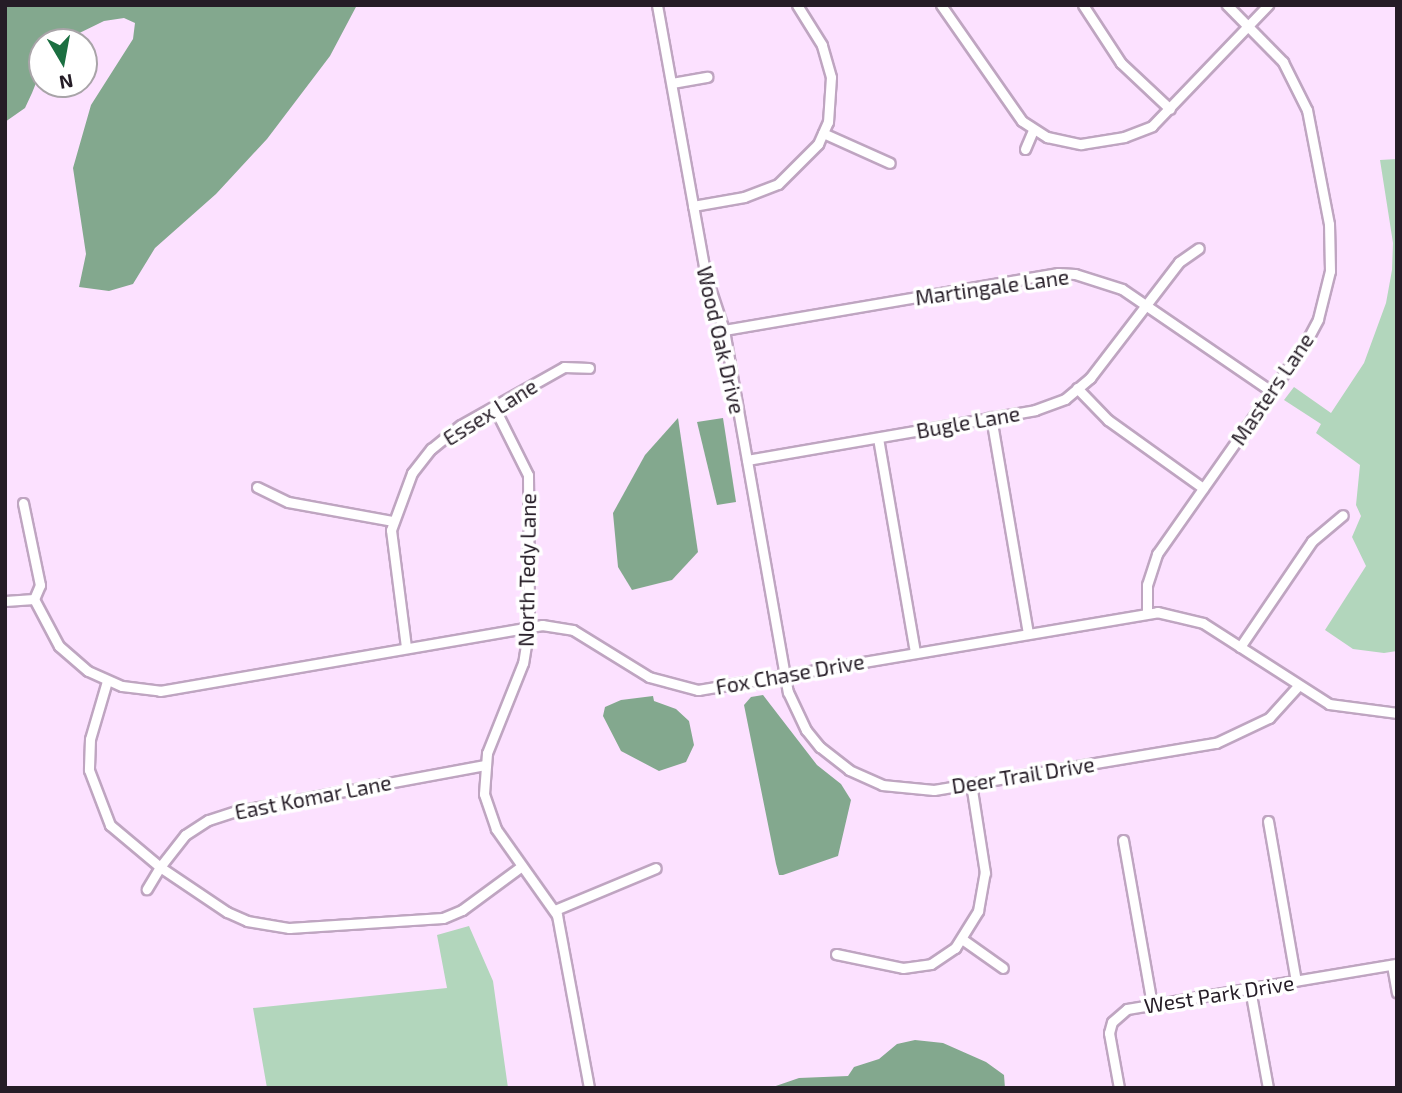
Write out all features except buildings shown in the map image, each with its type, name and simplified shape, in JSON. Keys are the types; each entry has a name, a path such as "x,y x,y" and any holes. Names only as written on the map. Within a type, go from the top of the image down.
{"street":[{"name":"Wood Oak Drive","path":"657,5 705,273 724,330 785,676"},
{"path":"693,206 744,197 778,184 804,162 823,133 832,96 829,68 822,45 797,5"},
{"path":"942,5 1009,104 1034,130 1062,142 1113,139 1152,126 1250,27 1268,5"},
{"path":"1083,5 1121,63 1170,109"},
{"name":"Masters Lane","path":"1147,613 1147,585 1153,562 1318,318 1331,248 1307,110 1283,62 1227,5"},
{"path":"671,83 707,77"},
{"path":"1025,149 1034,130"},
{"path":"823,133 890,163"},
{"name":"Bugle Lane","path":"747,460 1048,406 1077,388 1179,262 1199,247"},
{"name":"Martingale Lane","path":"724,330 1058,273 1111,284 1271,391"},
{"name":"Essex Lane","path":"406,647 390,549 393,521 412,473 431,449 494,407 564,367 589,368"},
{"path":"1077,388 1108,420 1203,488"},
{"name":"North Tedy Lane","path":"494,407 520,451 528,475 529,626 523,663 485,765 490,816 522,866 555,910 564,941 589,1088"},
{"path":"991,417 1028,633"},
{"path":"878,438 915,653"},
{"path":"257,487 288,502 393,521"},
{"path":"5,601 34,599 40,585 23,503"},
{"path":"1240,648 1312,541 1343,515"},
{"name":"Fox Chase Drive","path":"34,599 59,646 107,681 160,691 529,626 573,630 670,685 710,688 1147,613 1188,617 1298,687 1348,709 1397,713"},
{"name":"Deer Trail Drive","path":"785,676 806,730 849,770 900,790 971,784 1229,739 1269,718 1298,687"},
{"path":"107,681 89,746 94,790 110,825 160,867 227,912 247,921 289,928 443,918 462,910 522,866"},
{"name":"East Komar Lane","path":"147,889 160,867 186,835 208,820 236,811 485,765"},
{"path":"836,954 895,967 916,967 945,957 962,939 978,911 985,873 971,784"},
{"path":"1268,821 1296,981"},
{"path":"1123,840 1152,1005"},
{"path":"555,910 656,868"},
{"path":"962,939 1003,968"},
{"path":"1394,965 1397,993"},
{"name":"West Park Drive","path":"1119,1087 1109,1033 1112,1022 1127,1009 1394,965"},
{"path":"1250,989 1268,1088"}],"shaded area":[{"path":"5,5 357,5 330,56 267,139 216,194 155,248 133,284 109,291 79,287 86,254 73,168 91,105 98,98 133,39 135,23 124,18 104,21 90,28 28,28 30,98 25,108 5,122"},
{"path":"1397,159 1397,651 1384,653 1353,649 1325,630 1366,566 1352,537 1361,516 1356,505 1360,465 1316,433 1321,424 1284,400 1294,387 1331,413 1364,363 1386,303 1392,270 1393,243 1380,160"},
{"path":"678,418 698,552 672,580 632,590 618,567 613,513 645,455"},
{"path":"723,418 736,502 717,505 697,422"},
{"path":"763,695 817,765 841,784 851,800 838,856 783,875 779,875 776,864 744,705 751,697"},
{"path":"653,696 654,701 676,709 689,721 694,745 686,762 659,771 621,751 603,716 605,707 621,700"},
{"path":"469,926 493,981 508,1088 267,1088 253,1008 447,988 437,935"},
{"path":"915,1040 943,1043 986,1062 1004,1075 1005,1088 770,1088 799,1078 848,1076 854,1067 879,1059 897,1044"}]}
